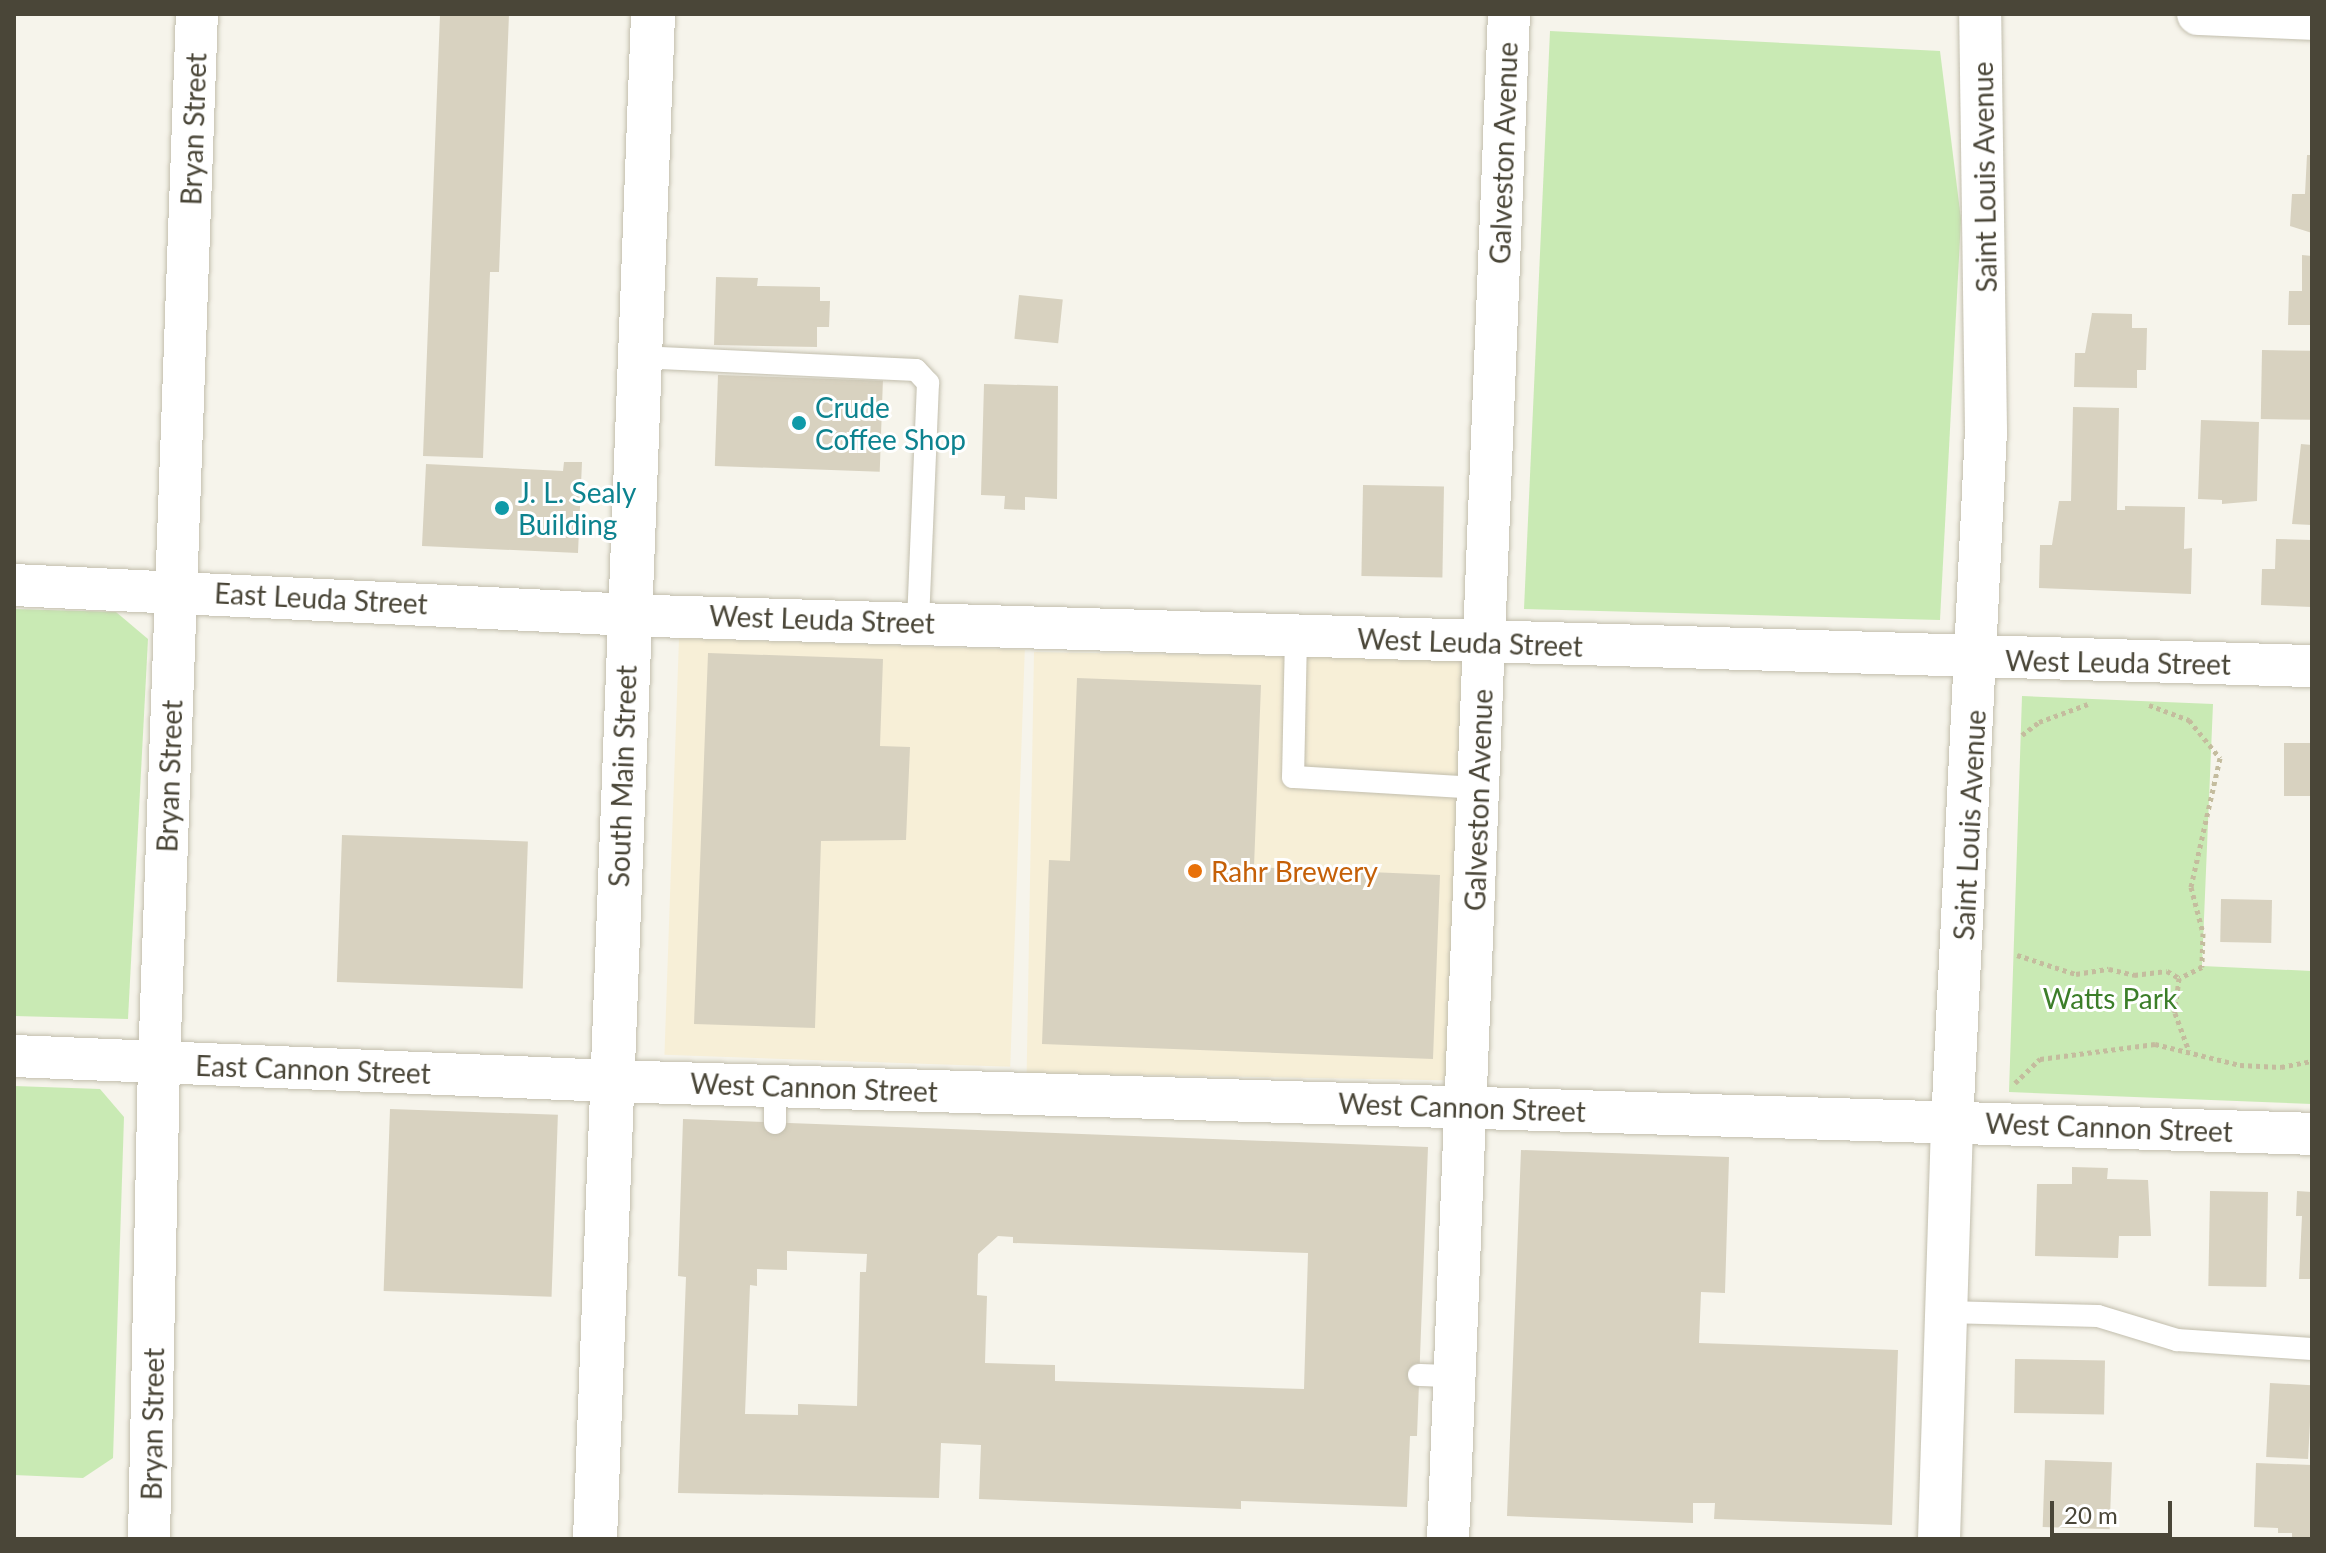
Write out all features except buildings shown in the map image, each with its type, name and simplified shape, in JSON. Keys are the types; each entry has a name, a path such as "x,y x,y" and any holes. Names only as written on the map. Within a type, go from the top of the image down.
{"street":[{"name":"Bryan Street","path":"149,1539 159,1063 197,14"},
{"name":"South Main Street","path":"595,1539 653,14"},
{"name":"Galveston Avenue","path":"1448,1539 1437,1375 1465,1107 1509,14"},
{"name":"Saint Louis Avenue","path":"1939,1539 1952,1123 1978,659 1987,261 1980,14"},
{"path":"2198,14 2312,19"},
{"name":"East Leuda Street","path":"14,585 628,612"},
{"name":"West Leuda Street","path":"628,612 1978,659 2312,666"},
{"name":"East Cannon Street","path":"14,1056 611,1081"},
{"name":"West Cannon Street","path":"611,1081 775,1105 1465,1107 2312,1134"}],"lane":[{"path":"639,357 916,370 928,383 918,622"},
{"path":"1296,636 1293,777 1478,788"},
{"path":"1946,1312 2098,1316 2177,1340 2312,1349"}],"path":[{"path":"2022,735 2076,706 2105,701"},
{"path":"2142,703 2189,720 2220,758 2191,887 2203,933 2202,967 2179,978"},
{"path":"2017,955 2076,974 2109,969 2134,975 2167,971 2179,978"},
{"path":"2179,978 2175,1013 2189,1051"},
{"path":"2015,1083 2040,1059 2155,1044 2240,1065 2281,1067 2312,1061"}],"shaded area":[{"path":"679,638 1025,650 1010,1067 664,1055"},
{"path":"1034,652 1462,659 1455,1080 1027,1073"}],"green space":[{"path":"1550,31 1940,51 1961,219 1940,620 1524,609"},
{"path":"14,609 116,612 148,639 128,1019 14,1016"},
{"name":"Watts Park","path":"2022,696 2213,704 2202,966 2312,971 2312,1104 2009,1092"},
{"path":"14,1086 100,1089 124,1117 113,1458 83,1478 14,1475"}],"place":[{"name":"Crude Coffee Shop","path":"799,423"},
{"name":"J. L. Sealy Building","path":"502,508"},
{"name":"Rahr Brewery","path":"1195,871"}]}
